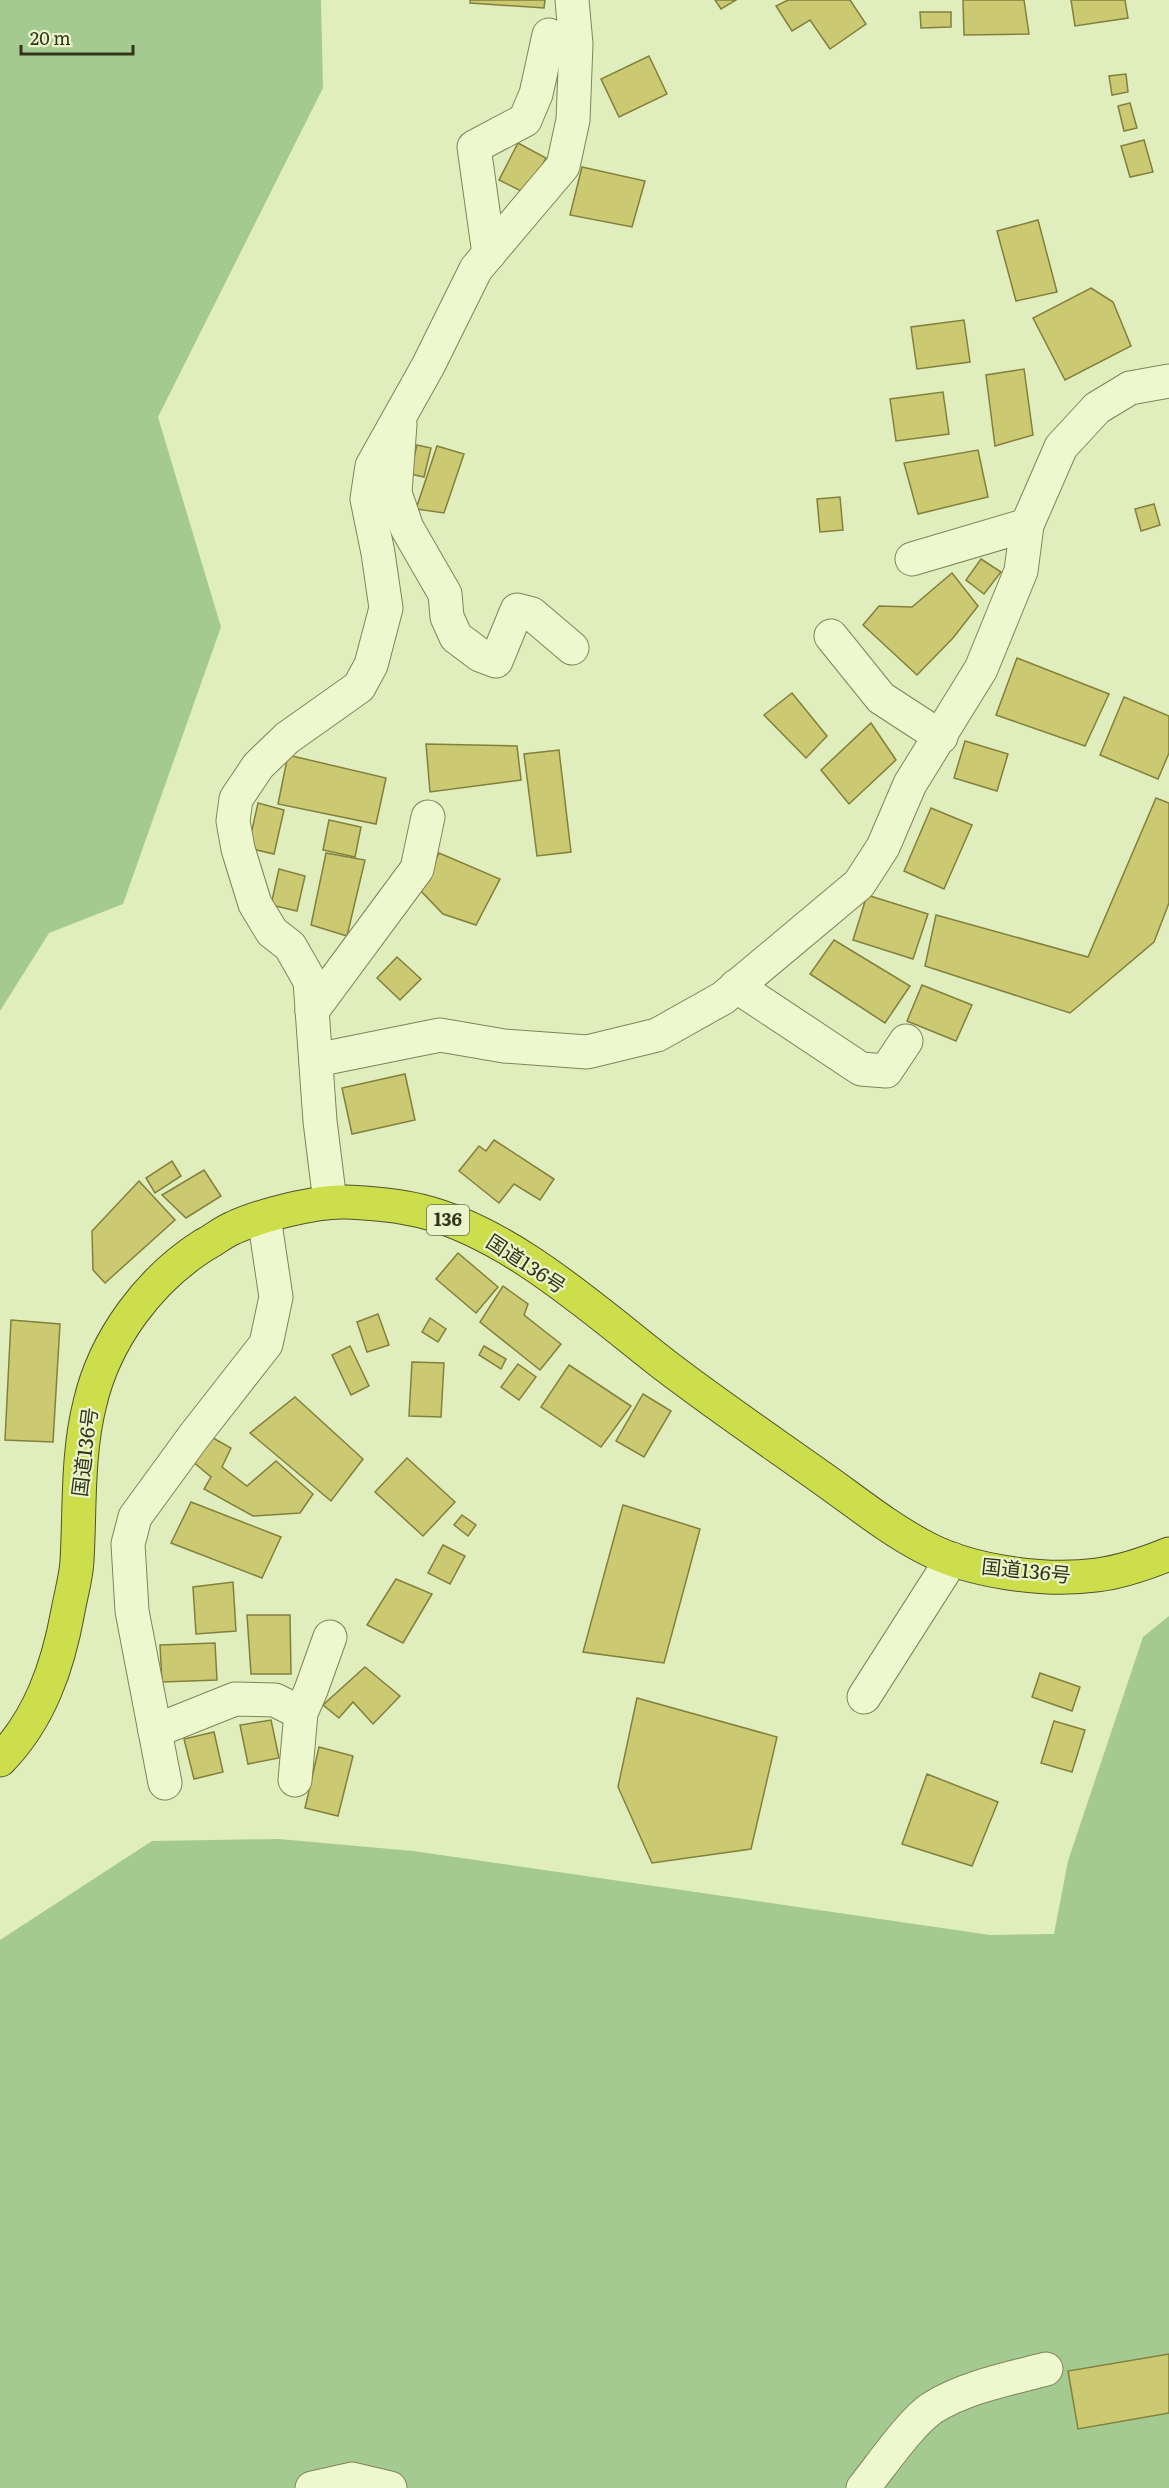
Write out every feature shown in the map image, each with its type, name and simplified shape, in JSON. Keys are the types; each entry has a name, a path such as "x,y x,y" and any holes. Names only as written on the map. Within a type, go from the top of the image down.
{"highway":[{"name":"国道136号","path":"0,1760 39,1709 60,1652 77,1568 80,1474 89,1404 104,1362 126,1323 147,1293 181,1260 232,1228 264,1217 330,1202 385,1204 422,1211 462,1225 534,1265 696,1388 874,1516 927,1550 974,1566 1005,1573 1064,1577 1099,1575 1169,1554"}],"street":[{"path":"330,1202 310,981 290,946 272,932 255,904 238,849 233,821 236,799 258,766 287,738 359,687 370,665 386,608 368,499 372,466 401,416 476,269 563,166 573,120 576,44 572,0"},
{"path":"489,254 474,147 525,120 536,94 549,35"},
{"path":"316,1060 440,1035 504,1046 587,1052 657,1035 723,998 859,884 883,847 910,784 981,669 1021,571 1027,525 1062,447 1097,408 1130,388 1169,381"},
{"path":"401,416 395,493 407,528 445,594 447,617 456,637 480,655 496,661 517,610 532,614 572,648"},
{"path":"912,559 1027,525"},
{"path":"831,636 881,699 941,737"},
{"path":"312,1011 417,869 428,817"},
{"path":"736,986 861,1069 886,1071 906,1041"},
{"path":"165,1783 132,1611 128,1544 135,1517 194,1436 266,1344 276,1297 264,1217"},
{"path":"864,1697 952,1558"},
{"path":"295,1780 301,1713 330,1637"},
{"path":"155,1731 235,1699 275,1700 301,1713"},
{"path":"862,2488 912,2428 932,2409 971,2390 1046,2369"},
{"path":"312,2488 352,2479 390,2488"}],"green space":[{"path":"0,0 321,0 323,88 158,417 221,627 123,904 49,933 0,1011"},
{"path":"1169,1616 1169,2488 0,2488 0,1940 152,1841 279,1839 413,1851 990,1935 1054,1934 1068,1861 1143,1637"}],"building":[{"path":"470,0 545,0 544,8 470,3"},
{"path":"715,0 736,0 721,9"},
{"path":"788,0 850,0 866,24 830,49 810,20 792,31 776,6"},
{"path":"963,0 1024,0 1029,34 964,35"},
{"path":"1071,0 1125,0 1128,18 1075,26"},
{"path":"920,12 951,12 951,27 921,28"},
{"path":"649,56 667,94 619,117 601,79"},
{"path":"1126,74 1128,92 1112,95 1109,76"},
{"path":"1130,103 1137,128 1124,131 1118,106"},
{"path":"1144,140 1153,172 1130,177 1121,146"},
{"path":"518,143 546,158 527,194 499,180"},
{"path":"582,167 645,181 632,227 570,215"},
{"path":"1038,220 1057,292 1016,301 997,231"},
{"path":"1091,288 1113,302 1131,346 1065,380 1033,318"},
{"path":"964,320 970,362 917,369 911,327"},
{"path":"1024,369 1033,435 995,446 986,375"},
{"path":"943,392 949,434 896,441 890,399"},
{"path":"417,445 431,448 424,477 410,474"},
{"path":"437,446 464,454 444,513 416,509"},
{"path":"978,450 988,497 918,514 904,463"},
{"path":"840,497 843,530 820,532 817,499"},
{"path":"1154,504 1160,525 1141,531 1135,509"},
{"path":"981,559 1001,572 984,594 966,580"},
{"path":"952,573 978,606 953,638 917,675 863,625 879,606 912,607"},
{"path":"1017,658 1109,694 1085,746 996,715"},
{"path":"792,693 827,736 806,758 764,715"},
{"path":"1124,697 1169,716 1169,753 1158,779 1100,755"},
{"path":"871,723 896,760 849,804 821,770"},
{"path":"965,741 1008,754 997,791 954,778"},
{"path":"426,744 517,746 521,780 430,792"},
{"path":"559,750 571,852 537,856 524,754"},
{"path":"288,755 386,778 376,824 278,804"},
{"path":"1156,798 1169,803 1169,903 1154,942 1070,1013 925,966 936,915 1088,957"},
{"path":"258,803 284,810 274,854 248,848"},
{"path":"931,808 972,825 944,889 904,871"},
{"path":"329,820 361,827 355,857 323,850"},
{"path":"326,853 365,860 347,936 311,925"},
{"path":"439,853 500,879 476,925 443,914 421,891"},
{"path":"279,869 305,876 297,911 271,905"},
{"path":"867,895 928,914 913,959 853,940"},
{"path":"834,940 910,986 885,1023 810,974"},
{"path":"397,957 421,979 400,1000 377,978"},
{"path":"922,985 972,1005 956,1041 907,1021"},
{"path":"405,1074 415,1120 352,1134 342,1088"},
{"path":"494,1140 554,1179 540,1200 514,1184 499,1203 459,1171 479,1146 486,1151"},
{"path":"172,1161 181,1176 155,1193 146,1178"},
{"path":"204,1170 221,1196 186,1218 162,1195"},
{"path":"139,1181 175,1220 105,1283 93,1270 92,1231"},
{"path":"458,1253 498,1287 476,1313 436,1279"},
{"path":"503,1286 528,1304 524,1315 561,1344 540,1370 480,1322"},
{"path":"378,1314 389,1345 367,1352 357,1322"},
{"path":"430,1318 446,1329 438,1342 422,1332"},
{"path":"11,1320 60,1324 53,1442 5,1440"},
{"path":"350,1346 369,1386 351,1395 332,1355"},
{"path":"484,1346 506,1359 501,1369 479,1355"},
{"path":"412,1362 444,1363 441,1417 409,1416"},
{"path":"518,1364 536,1377 519,1400 501,1387"},
{"path":"569,1365 631,1406 601,1447 541,1407"},
{"path":"643,1394 671,1411 644,1457 616,1441"},
{"path":"295,1397 363,1459 331,1501 250,1433"},
{"path":"213,1438 231,1448 222,1467 247,1486 276,1461 313,1494 300,1513 253,1516 204,1489 211,1477 192,1461"},
{"path":"407,1458 455,1502 423,1536 375,1492"},
{"path":"191,1502 281,1537 262,1578 171,1543"},
{"path":"623,1505 700,1529 664,1663 583,1652"},
{"path":"462,1515 476,1525 468,1536 454,1525"},
{"path":"443,1545 465,1556 450,1584 428,1573"},
{"path":"396,1579 432,1594 403,1643 367,1625"},
{"path":"233,1582 236,1631 196,1634 193,1587"},
{"path":"247,1615 290,1615 291,1674 251,1674"},
{"path":"215,1643 217,1680 162,1682 160,1645"},
{"path":"365,1667 400,1696 373,1724 353,1702 339,1718 323,1705"},
{"path":"1040,1673 1080,1687 1072,1711 1032,1697"},
{"path":"637,1698 777,1737 751,1849 652,1863 618,1787"},
{"path":"271,1720 279,1758 248,1764 240,1725"},
{"path":"1054,1721 1085,1730 1072,1772 1041,1763"},
{"path":"214,1732 223,1772 194,1779 184,1739"},
{"path":"319,1747 353,1756 338,1816 305,1808"},
{"path":"927,1774 998,1802 972,1866 902,1844"},
{"path":"1169,2354 1169,2413 1078,2429 1068,2371"}]}
